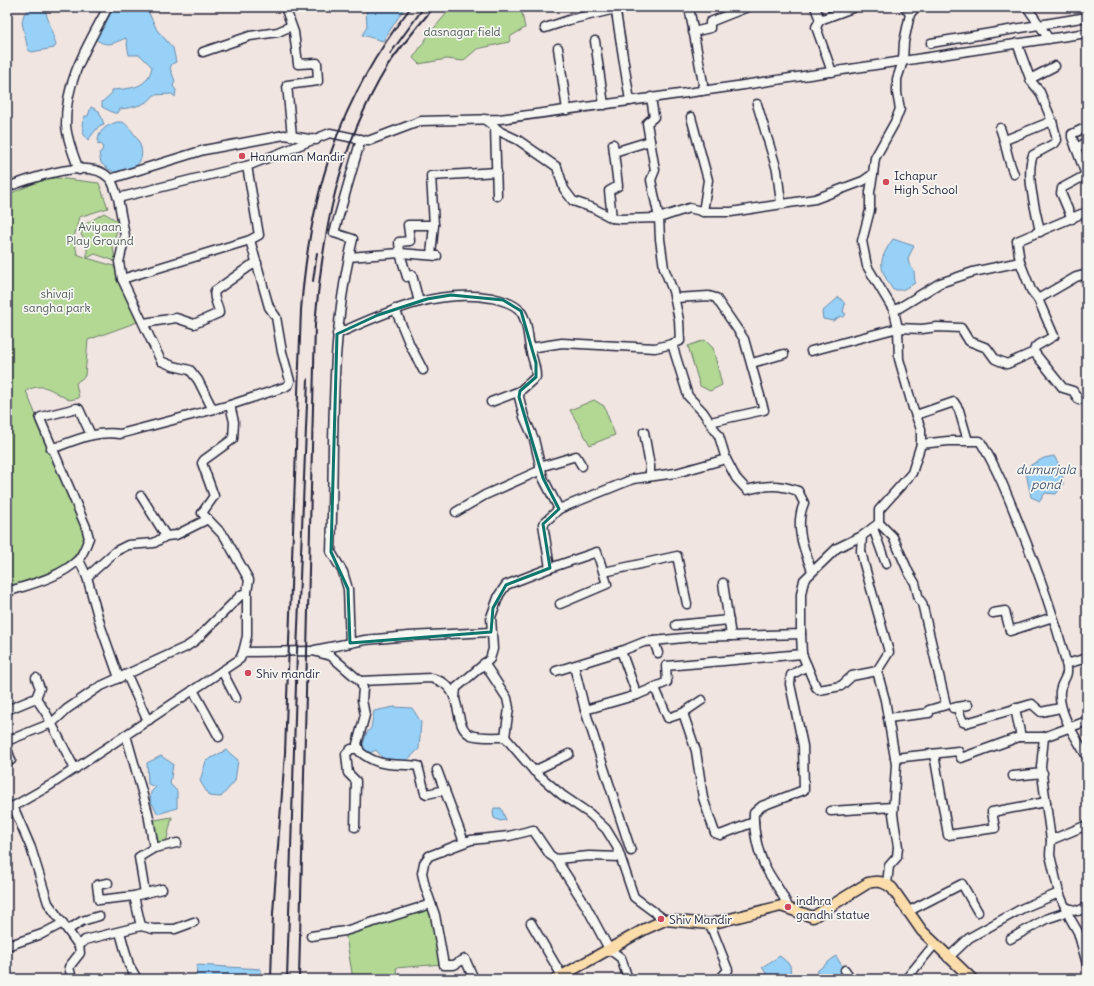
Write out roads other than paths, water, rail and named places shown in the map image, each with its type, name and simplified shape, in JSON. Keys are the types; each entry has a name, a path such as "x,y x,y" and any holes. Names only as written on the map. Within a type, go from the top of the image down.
{"main road":[{"path":"559,977 665,920 710,924 746,916 773,907 788,907 813,917 868,883 874,881 887,884 898,895 907,912 934,945 972,979"}],"street":[{"path":"78,170 66,125 72,79 88,41 108,7"},
{"path":"285,7 294,32 298,64 317,63 318,81 287,85 292,136"},
{"path":"689,7 703,83 702,91"},
{"path":"693,32 710,28 710,22 748,7"},
{"path":"815,7 820,20"},
{"path":"832,72 816,27 820,20 855,7"},
{"path":"1027,7 1049,38"},
{"path":"911,9 904,42 903,61 897,79 896,92 900,109 895,122 875,158 870,192 870,210 862,241 867,266 894,311 898,328 899,358 921,429 921,444 912,473 879,510 879,522 893,537 915,583 919,599 922,603 946,705"},
{"path":"545,28 569,20 611,10 616,12 630,101"},
{"path":"931,43 1087,17"},
{"path":"202,52 250,36 278,32 291,26"},
{"path":"118,198 247,166 316,140 330,133 368,140 421,121 500,119 832,72 1087,33"},
{"path":"595,41 604,105"},
{"path":"1017,43 1030,79 1040,92 1052,122 1057,140 1055,143 1033,155 1029,164 1033,198 1040,232"},
{"path":"558,48 567,110"},
{"path":"1030,79 1055,66"},
{"path":"530,348 562,343 655,348 680,342 679,320 675,298 664,268 659,218 651,180 655,170 647,123 654,117 651,97"},
{"path":"757,104 778,170 781,203"},
{"path":"691,117 708,180 703,212"},
{"path":"484,119 501,132 518,140 556,167 564,189 573,201 593,208 612,218 659,218 689,208 703,212 731,212 815,198 863,181 873,174"},
{"path":"1005,140 1052,122"},
{"path":"495,127 497,196"},
{"path":"1072,219 1061,193 1062,188 1086,175 1072,134 1087,127"},
{"path":"1000,128 1008,150 1007,160 1014,174"},
{"path":"110,179 204,150 284,135 316,140"},
{"path":"350,643 348,589 343,572 331,552 334,369 337,334 353,239 334,233 361,139"},
{"path":"612,218 609,191 618,186 614,148 650,141"},
{"path":"1076,148 1087,142"},
{"path":"122,279 250,240 259,235 247,166"},
{"path":"7,187 46,174 70,169 98,171 110,179 118,198 124,236 119,262 122,279 161,361 173,366 190,370 198,380 212,408"},
{"path":"349,257 400,253 434,256 431,176 497,172"},
{"path":"811,351 898,328 922,330 937,327 961,328 969,341 987,348 995,359 1007,364 1034,352 1035,347 1054,336 1038,299 1031,290 1020,262 1017,241 1082,214"},
{"path":"419,302 412,275 407,277 400,253 399,242 410,241 408,225 434,225"},
{"path":"51,449 91,435 108,432 120,434 212,408 230,405 285,387 289,384 290,381 282,352 276,317 269,307 250,240"},
{"path":"894,311 940,283 972,272 1020,262"},
{"path":"144,323 171,318 194,324 214,316 218,313 219,309 214,295 215,291 250,266 257,263"},
{"path":"1038,299 1076,277 1087,274"},
{"path":"337,334 378,315 395,309 451,295 487,297 503,300 521,311 526,324 530,348 536,363 536,377 520,391 491,402"},
{"path":"675,298 709,296 716,298 744,339 752,363 764,410 710,422"},
{"path":"395,309 410,345 423,370"},
{"path":"672,344 688,396 703,412 720,436 726,459 736,478 747,490 768,485 786,486 798,491 804,504 800,511 800,537 812,571"},
{"path":"1034,352 1064,388 1072,391 1079,400"},
{"path":"752,363 784,354"},
{"path":"520,391 519,397 524,417 534,439 540,468 559,509"},
{"path":"916,415 954,402 959,410 968,441"},
{"path":"72,979 69,967 80,953 79,946 48,902 31,848 10,808 75,769 240,658 247,636 247,592 249,580 225,537 202,513 214,496 202,463 233,439 234,422 230,405"},
{"path":"7,592 46,579 79,560 89,538 86,527 51,449 40,419 41,417 79,408 91,435"},
{"path":"644,432 650,466 650,476"},
{"path":"921,444 948,441 980,441 996,465 1027,542 1053,617 1066,664 1068,675 1060,689 1060,708 1087,757"},
{"path":"456,512 485,495 540,468 576,456 582,466"},
{"path":"550,568 543,524 559,509 633,479 676,473 726,459"},
{"path":"141,496 166,536"},
{"path":"87,576 116,551 128,545 154,543 166,536 176,534 208,519"},
{"path":"877,671 852,676 841,686 819,690 802,654 800,634 801,594 804,580 837,548 862,536 879,522"},
{"path":"873,528 886,564"},
{"path":"862,536 861,551 864,564 889,652 877,671 888,718 895,758 893,807 898,847 897,857 889,866 887,884"},
{"path":"455,698 456,688 490,659 493,649 491,617 493,608 506,585 597,552 608,584 560,604"},
{"path":"604,572 677,556 687,604"},
{"path":"79,560 87,576 101,627 123,676 149,720"},
{"path":"723,583 731,636"},
{"path":"7,741 52,723 67,709 98,687 195,641 231,604 247,592"},
{"path":"993,613 1005,611 1010,631 1053,617"},
{"path":"676,625 729,620"},
{"path":"243,652 306,652 350,643 409,636 491,632"},
{"path":"556,671 621,651 644,642 693,637 800,634"},
{"path":"654,641 658,653"},
{"path":"621,651 637,695"},
{"path":"306,652 331,656 360,681 363,688 362,700 364,715 358,748"},
{"path":"585,710 637,695 667,682 666,666 802,654"},
{"path":"1066,664 1087,658"},
{"path":"484,663 507,698 509,708 505,737"},
{"path":"574,666 585,710 631,851"},
{"path":"788,907 783,895 767,870 759,853 754,813 762,806 804,790 803,746 790,684 791,675 807,666"},
{"path":"222,671 236,698"},
{"path":"7,710 36,698 40,688 36,678"},
{"path":"360,681 431,678 442,680 449,687 455,698 462,727 471,735 505,737 534,771 562,795 590,814 606,829 617,848 634,897 665,920"},
{"path":"655,688 668,718 683,713 702,700"},
{"path":"193,690 219,738"},
{"path":"36,698 52,723 75,769"},
{"path":"957,708 963,722 966,723 1032,704 1040,712 1060,708"},
{"path":"888,718 929,713 929,710 946,705 957,708 968,705"},
{"path":"1015,708 1021,737"},
{"path":"683,713 696,750 703,798 715,833 720,835 754,822"},
{"path":"895,758 958,751 961,758 1021,737 1044,737 1070,726 1087,721"},
{"path":"126,735 148,813 154,848"},
{"path":"1044,737 1041,767 1051,840 1050,855 1059,893 1078,932 1087,964"},
{"path":"358,748 366,757 386,765 418,766 427,794 445,790"},
{"path":"355,826 356,781 348,773 346,754 352,749 358,748"},
{"path":"7,749 11,760 7,762"},
{"path":"534,771 569,754"},
{"path":"934,754 948,835 995,828 992,812 1046,802"},
{"path":"437,770 464,842"},
{"path":"1013,776 1043,773"},
{"path":"831,812 893,807"},
{"path":"1051,840 1087,825"},
{"path":"474,979 465,959 454,965 444,965 435,915 422,873 424,863 429,856 464,842 533,830 550,855 556,859 586,906 609,950 621,958 628,979"},
{"path":"145,893 139,857 154,848 177,843"},
{"path":"556,859 589,856 620,857"},
{"path":"108,883 96,885 99,900 134,896 162,889"},
{"path":"907,912 962,884 978,912"},
{"path":"948,958 969,938 1023,908 1059,893"},
{"path":"134,896 141,926"},
{"path":"311,936 345,931 431,904"},
{"path":"1010,939 1066,909 1078,911 1087,907"},
{"path":"7,946 99,916"},
{"path":"79,946 85,940 141,926 153,929 175,929 194,922"},
{"path":"531,922 559,977"},
{"path":"710,924 728,970 720,979"},
{"path":"120,932 129,964 137,979"},
{"path":"906,979 934,945"},
{"path":"845,970 851,979"}],"water":[{"path":"31,7 42,7 45,10 56,45 54,48 32,52 28,50 22,22 24,14"},
{"path":"114,7 146,7 157,30 173,48 176,62 172,64 170,68 175,81 173,86 176,90 175,97 172,94 154,95 144,104 120,109 118,113 114,113 102,107 102,102 112,93 112,90 138,86 146,80 152,67 140,55 129,55 126,38 110,44 100,42 95,39 104,27"},
{"path":"366,7 405,7 383,41 362,35 367,27"},
{"path":"91,107 99,111 104,124 99,126 88,140 82,132 84,131 82,124 85,116 88,116"},
{"path":"117,122 123,122 134,133 141,147 142,154 136,166 128,170 114,172 101,163 99,153 102,151 103,146 101,144 98,145 98,140 100,133 105,127"},
{"path":"893,239 914,246 908,258 909,264 914,271 915,283 902,290 893,290 885,276 882,265 884,254"},
{"path":"839,297 845,304 843,312 846,314 843,318 841,316 833,321 823,319 822,312"},
{"name":"dumurjala pond","path":"1054,456 1062,470 1063,485 1056,494 1045,493 1040,501 1031,497 1025,468 1044,458"},
{"path":"394,707 412,708 421,722 419,749 404,763 385,761 376,750 370,753 362,748 366,734 371,728 374,711"},
{"path":"226,750 238,760 235,781 221,797 209,796 200,781 206,761"},
{"path":"161,756 173,764 170,784 177,791 177,808 158,814 150,800 151,792 156,787 148,784 147,763"},
{"path":"494,808 501,808 506,820 500,821 494,818"},
{"path":"780,956 790,965 791,979 770,979 762,967"},
{"path":"836,956 850,979 823,979 817,971"},
{"path":"197,965 261,969 260,979 196,979"}],"railway":[{"path":"271,979 273,913 285,753 301,310 305,267 321,187 332,150 346,113 364,77 386,42 411,7"},
{"path":"390,54 424,7"},
{"path":"299,979 315,325 318,290 328,224 335,192 344,160 356,129 370,98 387,67 434,7"},
{"path":"313,281 317,253"},
{"path":"287,979 297,652 308,379"}],"place":[{"name":"Hanuman Mandir","path":"242,156"},
{"name":"Ichapur High School","path":"886,182"},
{"name":"Shiv mandir","path":"248,673"},
{"name":"indhra gandhi statue","path":"788,907"},
{"name":"Shiv Mandir","path":"661,919"}],"park label":[{"name":"dasnagar field","path":"462,31"},
{"name":"Aviyaan Play Ground","path":"100,233"},
{"name":"shivaji sangha park","path":"57,300"}]}
